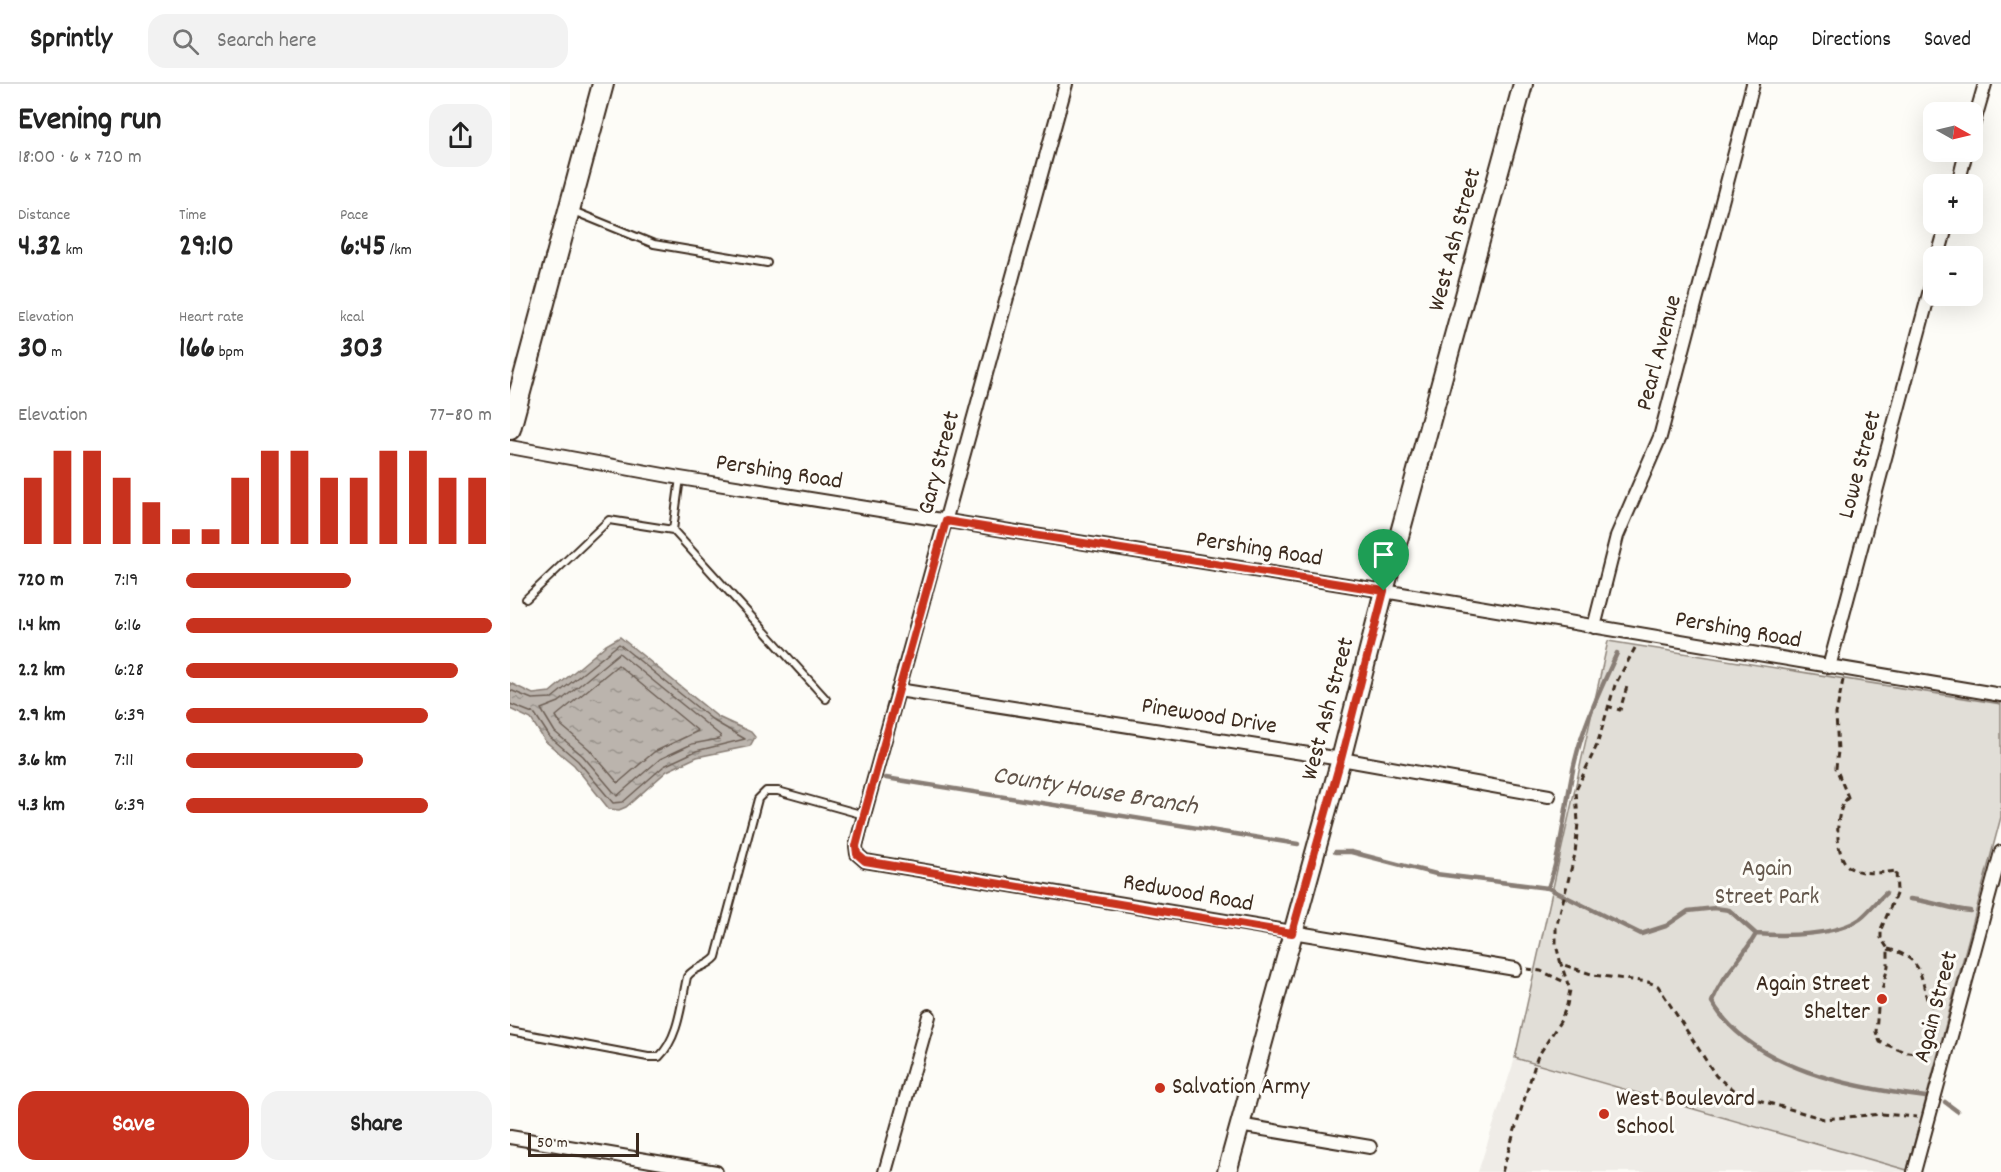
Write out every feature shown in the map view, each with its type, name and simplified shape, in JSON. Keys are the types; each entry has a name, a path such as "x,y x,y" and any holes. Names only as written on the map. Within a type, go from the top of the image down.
{"main road":[{"path":"511,419 603,84"}],"street":[{"name":"Gary Street","path":"857,854 856,846 864,815 1066,84"},
{"name":"West Ash Street","path":"1227,1172 1523,84"},
{"name":"Pearl Avenue","path":"1594,627 1617,536 1660,437 1753,84"},
{"path":"1979,102 1984,84"},
{"name":"Lowe Street","path":"1829,667 1926,306"},
{"name":"Pershing Road","path":"510,447 680,478 1384,591 1845,670 2001,694"},
{"name":"Pinewood Drive","path":"898,690 1341,759 1549,796"},
{"name":"Again Street","path":"1914,1172 2001,852"},
{"name":"Redwood Road","path":"857,854 865,861 1515,969"},
{"path":"885,1172 929,1016"},
{"path":"1239,1125 1370,1147"},
{"path":"510,1137 716,1172"}],"lane":[{"path":"570,210 654,244 766,263"},
{"path":"673,530 680,478"},
{"path":"526,599 609,520 673,530 826,699"},
{"path":"510,1031 648,1057 659,1057 667,1049 674,1036 687,977 692,969 711,963 716,957 758,799 766,791 778,791 864,815"}],"path":[{"path":"1502,1172 1538,1058 1561,1020 1570,990 1556,945 1556,928 1575,854 1578,823 1576,790 1597,745 1607,706 1635,648"},
{"path":"1845,670 1836,714 1838,751 1836,768 1849,797 1840,808 1840,850 1845,863 1856,871 1896,871 1897,892 1881,929 1881,938 1887,949 1888,966 1882,990"},
{"path":"1607,706 1620,710 1628,683"},
{"path":"1887,949 1900,952 1917,965 1923,976 1928,1003 1934,1007"},
{"path":"1561,964 1594,975 1648,982 1658,986 1716,1076 1738,1094 1824,1119 1882,1114 1928,1119"},
{"path":"1515,969 1541,971 1567,983"},
{"path":"1878,1008 1876,1032 1880,1042 1902,1052 1921,1054"}],"shaded area":[{"name":"West Boulevard School","path":"1515,1058 1907,1170 1906,1172 1478,1172"}],"green space":[{"name":"Again Street Park","path":"1608,641 2001,704 2001,817 1907,1170 1515,1058"}],"water":[{"path":"620,637 718,717 751,732 755,737 750,746 697,757 667,771 626,807 619,810 609,809 574,765 545,741 531,719 510,709 510,683 533,694 550,692 606,645"}],"waterway":[{"name":"County House Branch","path":"1335,852 1351,852 1436,874 1548,888 1557,857 1583,733 1617,653"},
{"name":"County House Branch","path":"886,778 1298,844"},
{"path":"1548,888 1641,934 1666,926 1688,911 1715,908 1729,910 1756,934 1795,935 1824,932 1850,925 1860,919 1886,893"},
{"path":"1910,899 1970,911"},
{"path":"1756,934 1726,976 1712,1002 1730,1025 1753,1044 1779,1060 1807,1072 1868,1088 1926,1097"},
{"path":"1945,1102 1957,1111"}],"place":[{"name":"Again Street Shelter","path":"1882,999"},
{"name":"Salvation Army","path":"1160,1088"},
{"name":"West Boulevard School","path":"1604,1114"}],"route":[{"path":"946,521 1384,591 1341,759 1292,933 865,861 857,854 856,846 864,815 946,521"}]}
